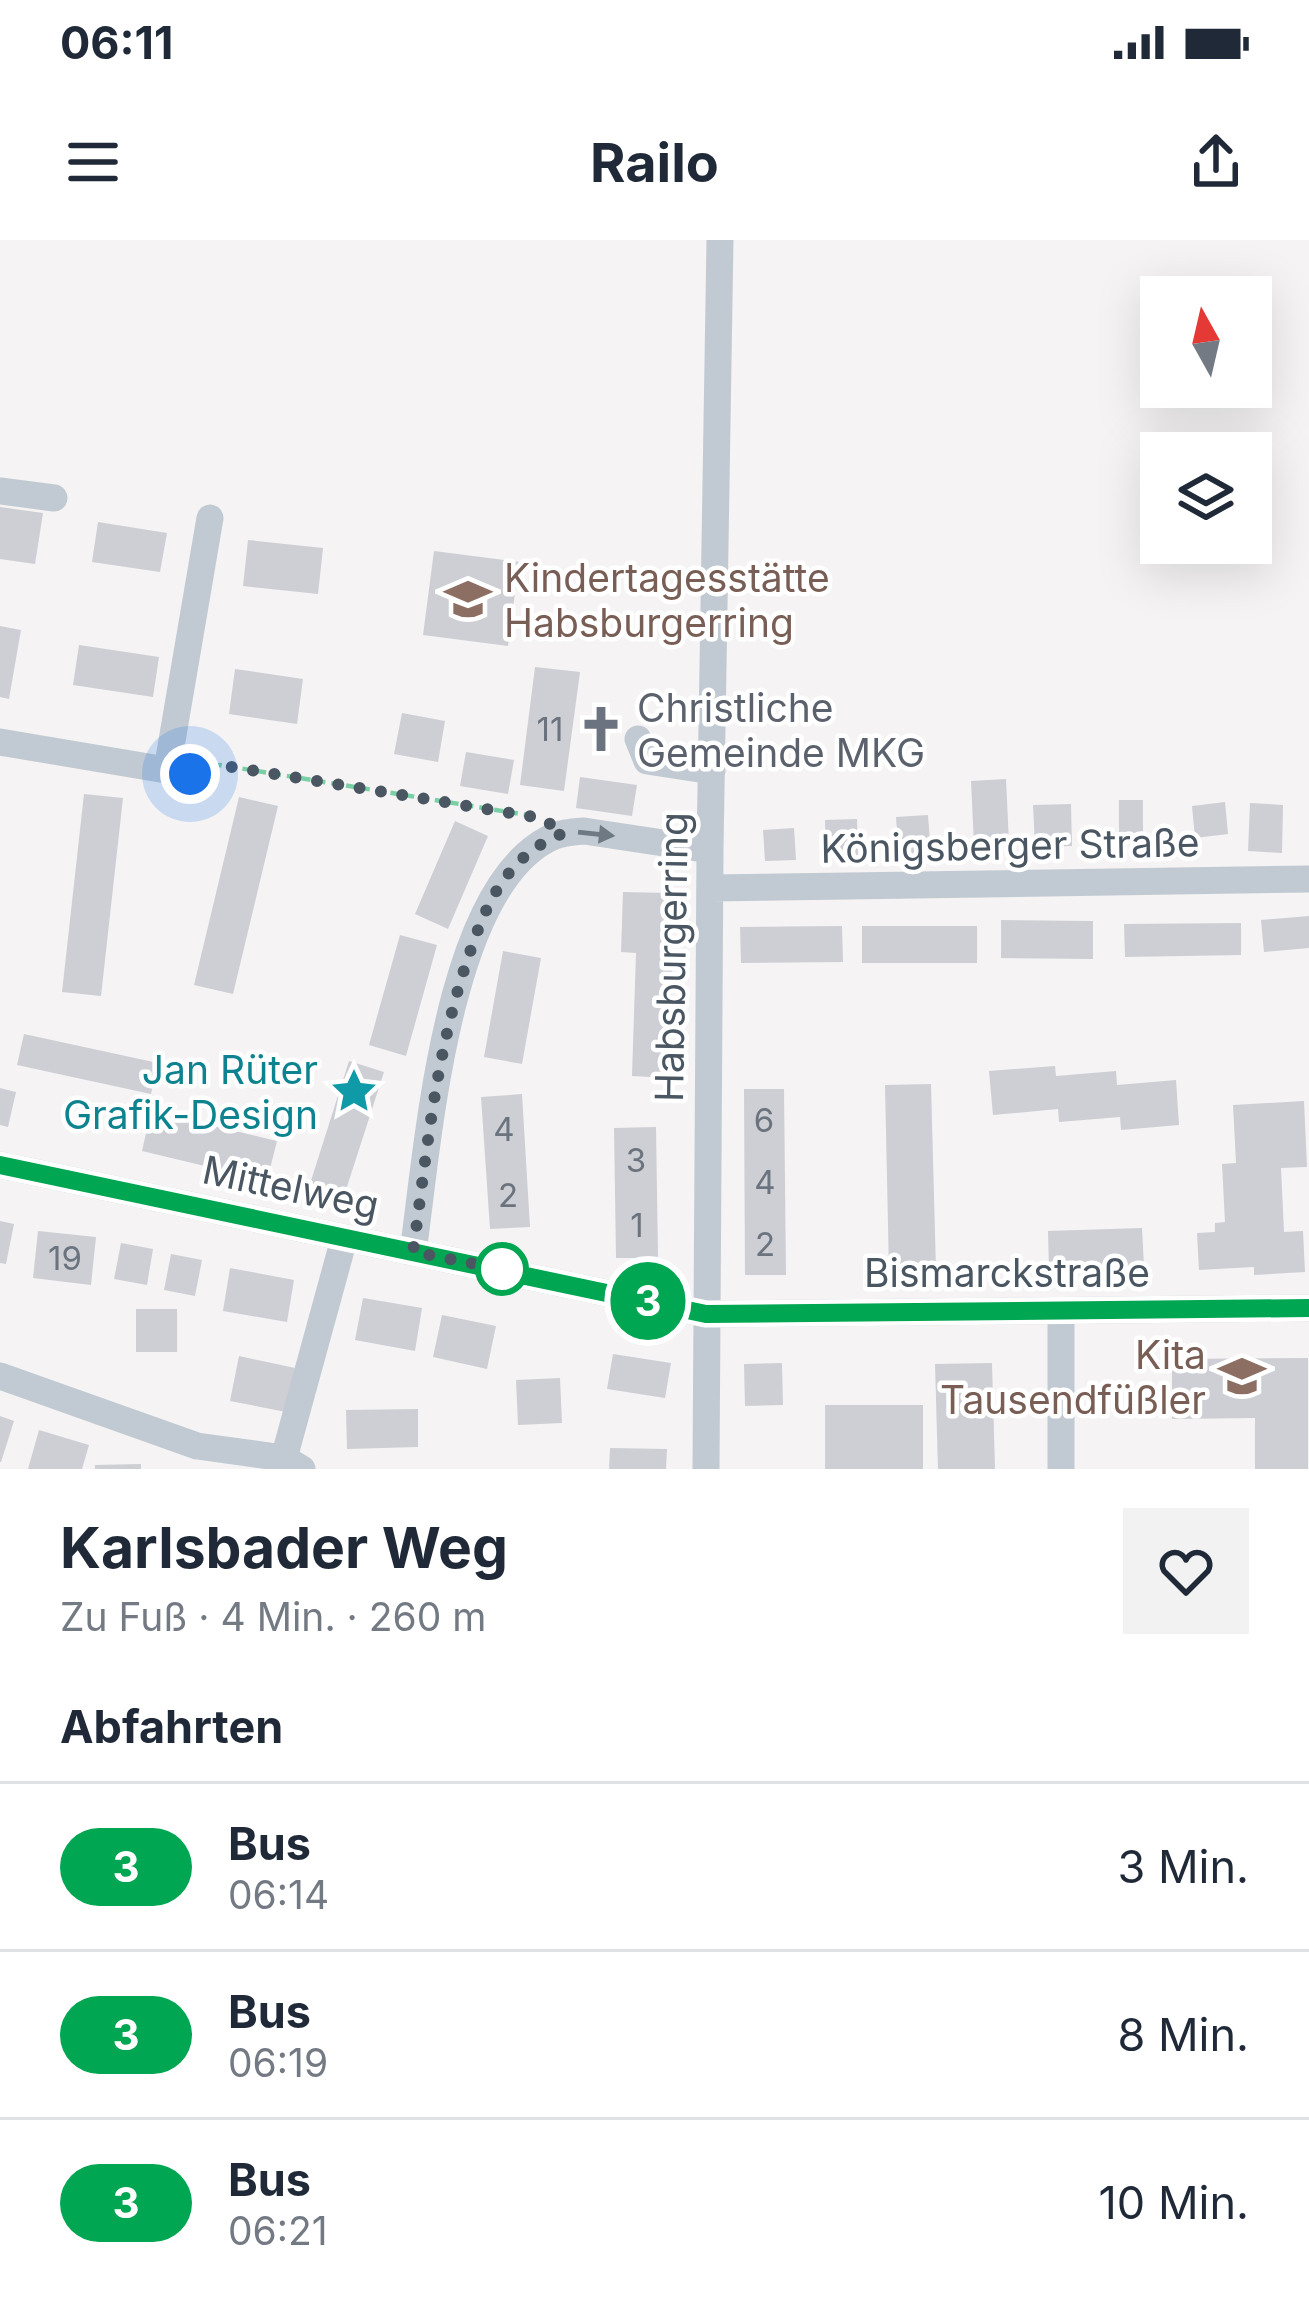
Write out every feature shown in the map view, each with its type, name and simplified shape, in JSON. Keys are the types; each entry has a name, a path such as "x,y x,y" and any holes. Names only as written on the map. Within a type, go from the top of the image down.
{"street":[{"name":"Habsburgerring","path":"706,1469 720,240"},
{"path":"0,491 54,498"},
{"path":"0,742 179,772 210,518"},
{"path":"638,739 647,761 712,771"},
{"path":"413,1252 441,1055 458,987 476,934 507,876 536,848 564,833 584,831 710,850"},
{"name":"Königsberger Straße","path":"711,888 1309,879"},
{"name":"Mittelweg","path":"0,1165 706,1314"},
{"path":"0,1376 197,1446 293,1464 344,1239"},
{"name":"Bismarckstraße","path":"706,1314 1309,1308"},
{"path":"1061,1311 1061,1469"}],"path":[{"path":"179,772 220,765 541,818 564,833"}],"building":[{"path":"0,507 43,513 35,564 0,559"},
{"path":"98,522 167,533 160,572 92,562"},
{"path":"248,540 323,548 318,594 243,586"},
{"path":"434,551 519,562 508,646 423,635"},
{"path":"0,626 21,630 9,699 0,697"},
{"path":"79,645 159,657 153,697 73,685"},
{"path":"535,667 580,672 564,791 520,785"},
{"path":"235,669 303,679 297,724 229,714"},
{"path":"402,713 445,721 438,762 394,754"},
{"path":"466,752 514,760 508,794 460,786"},
{"path":"580,777 637,785 632,816 576,808"},
{"path":"1006,779 1009,843 974,845 971,781"},
{"path":"84,794 123,798 101,996 62,992"},
{"path":"239,797 278,806 233,994 194,985"},
{"path":"1119,800 1143,800 1143,842 1119,842"},
{"path":"1225,802 1228,834 1195,838 1192,806"},
{"path":"1250,803 1283,805 1282,853 1248,851"},
{"path":"1071,804 1072,846 1035,847 1033,805"},
{"path":"928,815 931,856 899,858 896,817"},
{"path":"857,819 858,856 826,856 825,820"},
{"path":"455,821 488,836 448,929 415,914"},
{"path":"794,828 796,860 765,861 763,830"},
{"path":"623,892 667,893 664,954 673,954 668,1078 632,1076 636,953 621,952"},
{"path":"1309,916 1309,948 1264,952 1261,920"},
{"path":"1001,920 1093,921 1093,959 1001,958"},
{"path":"1241,923 1241,955 1125,957 1124,924"},
{"path":"842,926 843,962 741,963 740,927"},
{"path":"862,926 977,926 977,963 862,963"},
{"path":"400,935 437,945 406,1056 369,1045"},
{"path":"503,951 541,958 522,1064 484,1057"},
{"path":"24,1034 158,1063 151,1094 17,1065"},
{"path":"349,1061 384,1072 343,1199 309,1187"},
{"path":"1055,1066 1056,1076 1116,1071 1117,1085 1176,1080 1179,1125 1121,1130 1120,1117 1059,1122 1058,1109 993,1115 989,1071"},
{"path":"931,1084 936,1271 889,1272 885,1085"},
{"path":"0,1088 16,1092 8,1127 0,1125"},
{"path":"744,1089 784,1089 786,1275 745,1275"},
{"path":"522,1094 530,1227 490,1229 481,1097"},
{"path":"1304,1101 1307,1167 1281,1168 1284,1232 1303,1231 1305,1272 1254,1275 1254,1267 1199,1270 1197,1233 1215,1232 1215,1223 1225,1222 1222,1164 1236,1163 1233,1105"},
{"path":"151,1111 277,1141 267,1181 142,1151"},
{"path":"656,1127 658,1258 616,1258 614,1128"},
{"path":"0,1221 14,1224 6,1264 0,1263"},
{"path":"1142,1228 1144,1267 1049,1270 1048,1231"},
{"path":"38,1231 96,1237 91,1285 33,1278"},
{"path":"121,1243 153,1249 147,1285 114,1279"},
{"path":"171,1254 202,1260 195,1296 164,1290"},
{"path":"230,1268 294,1280 287,1322 223,1311"},
{"path":"363,1298 422,1308 415,1351 355,1340"},
{"path":"136,1309 177,1309 177,1352 136,1352"},
{"path":"442,1315 496,1326 487,1369 433,1357"},
{"path":"613,1354 671,1363 665,1398 607,1389"},
{"path":"239,1356 295,1368 286,1412 230,1401"},
{"path":"1308,1358 1308,1469 1255,1469 1255,1418 1172,1419 1172,1359"},
{"path":"782,1363 783,1405 745,1406 744,1364"},
{"path":"992,1363 995,1469 938,1469 935,1364"},
{"path":"560,1378 562,1423 518,1425 516,1380"},
{"path":"825,1405 923,1405 923,1469 825,1469"},
{"path":"418,1409 418,1447 347,1449 346,1410"},
{"path":"0,1416 14,1421 1,1462 0,1462"},
{"path":"39,1430 89,1445 82,1469 28,1469"},
{"path":"610,1448 667,1449 666,1469 609,1469"},
{"path":"141,1464 141,1469 95,1469 95,1465"}],"bus line":[{"name":"3","path":"0,1165 706,1314 1309,1308"}],"place":[{"name":"Kindertagesstätte Habsburgerring","path":"468,599"},
{"name":"Christliche Gemeinde MKG","path":"601,729"},
{"name":"Jan Rüter Grafik-Design","path":"354,1091"},
{"name":"Kita Tausendfüßler","path":"1242,1376"}],"route":[{"path":"190,774 220,765 541,818 564,833 526,855 493,898 458,987 441,1055 413,1252 502,1269"}]}
